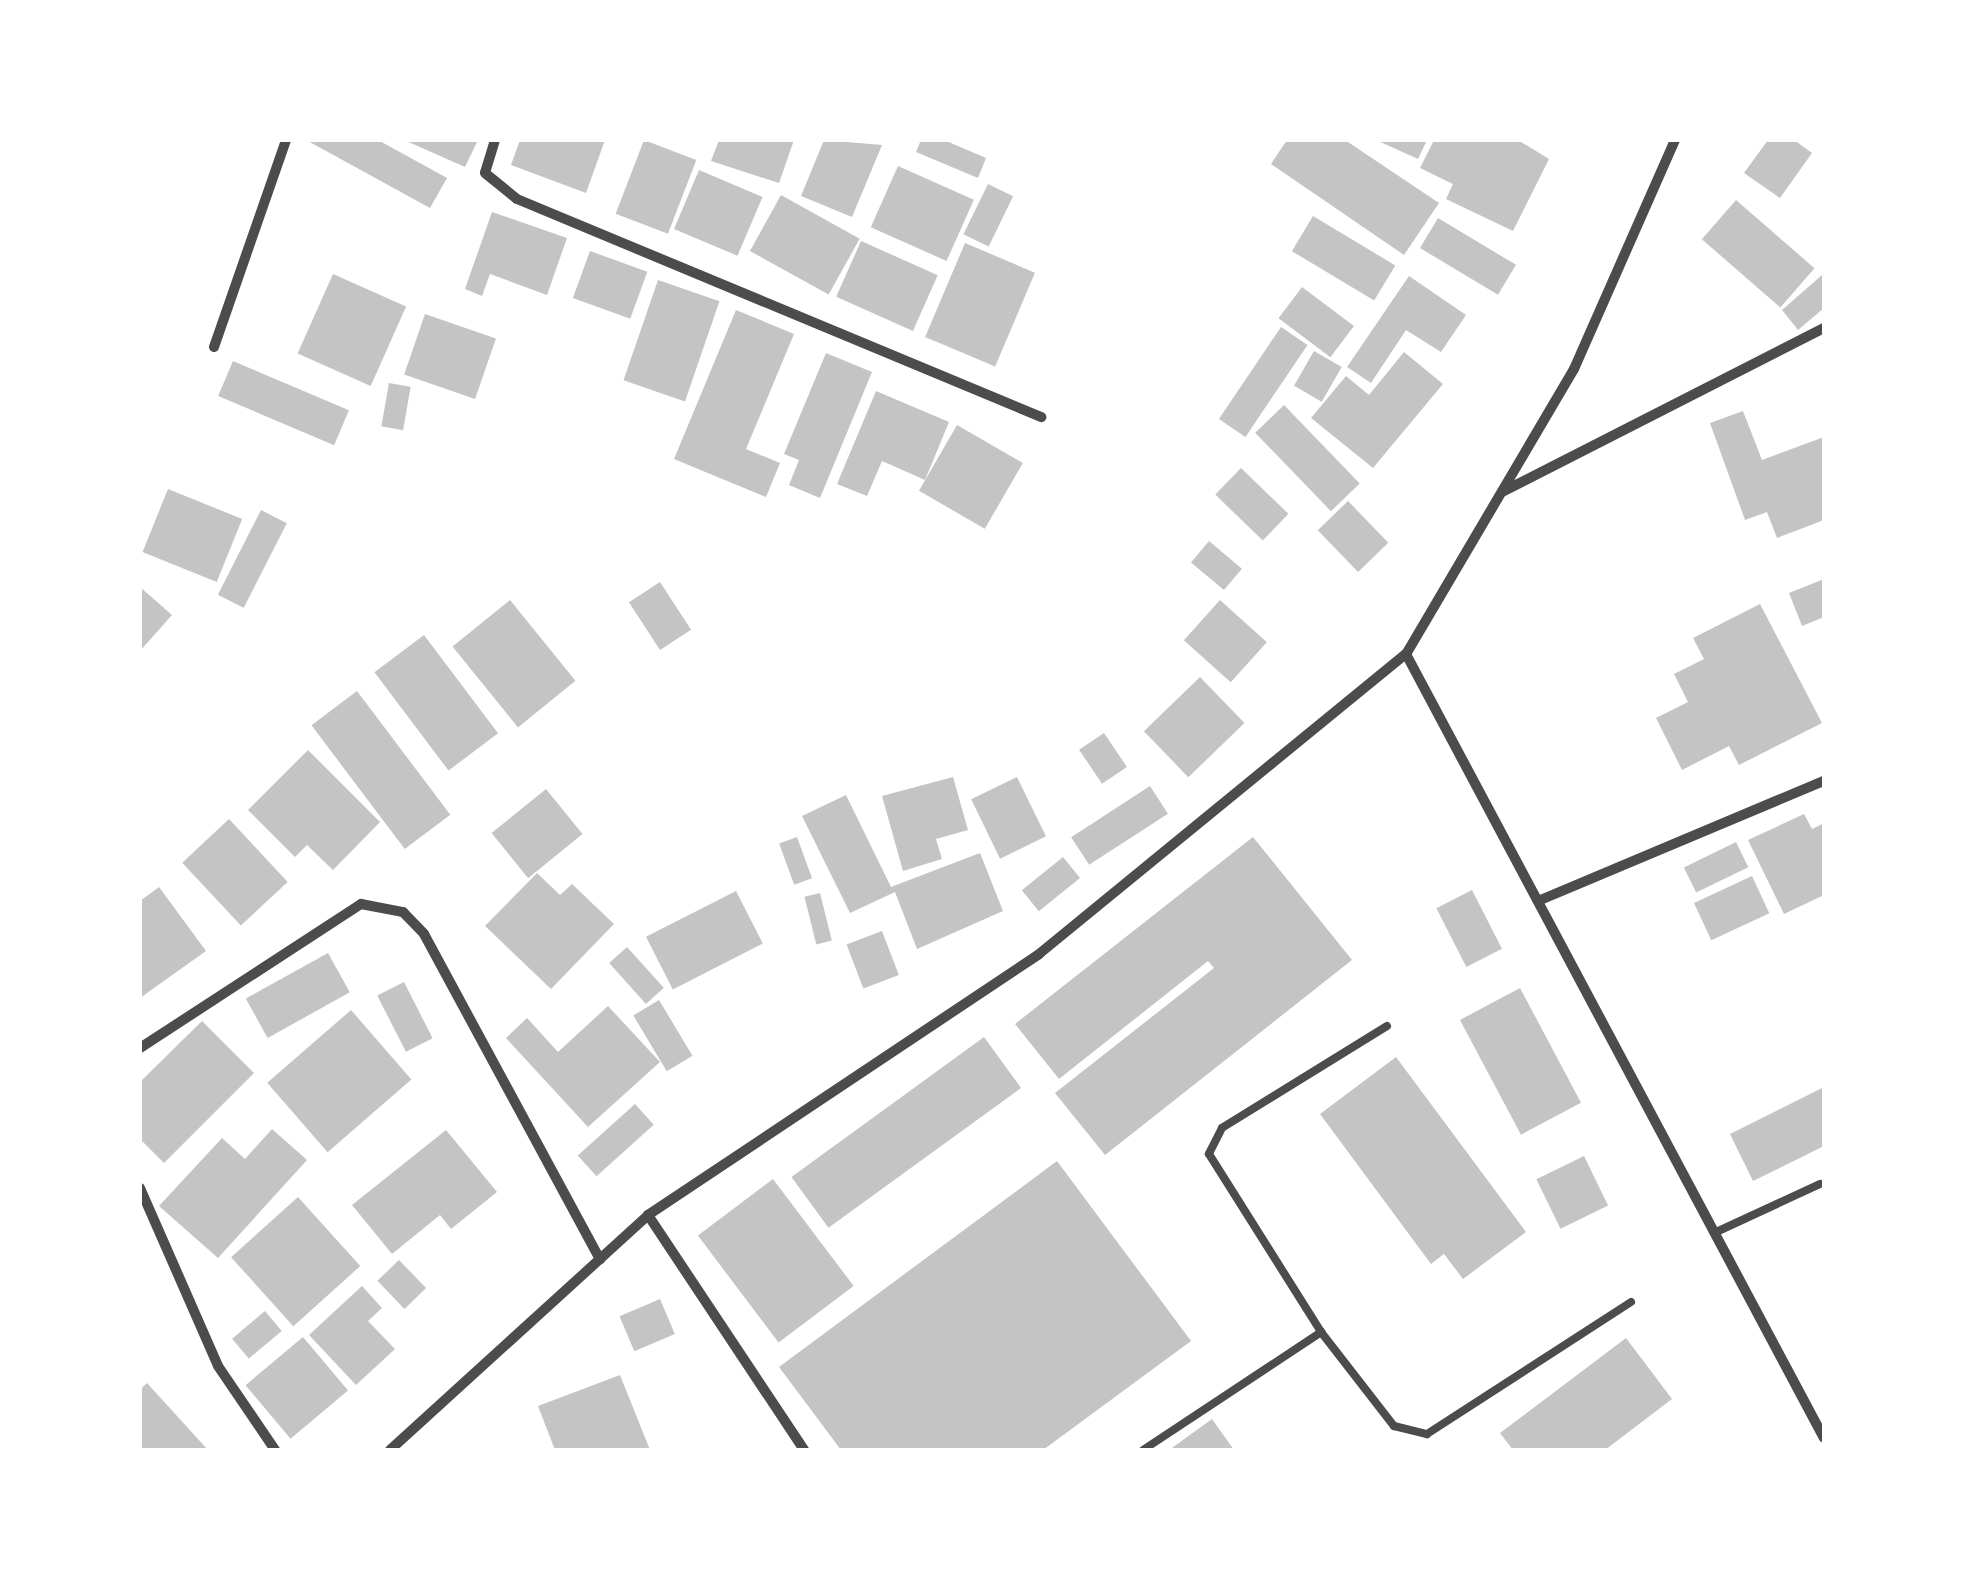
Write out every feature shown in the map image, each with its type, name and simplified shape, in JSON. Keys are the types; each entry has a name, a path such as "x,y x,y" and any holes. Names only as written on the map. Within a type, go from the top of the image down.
{"street":[{"path":"214,347 286,140"},
{"path":"495,140 485,173 516,199 1041,417"},
{"path":"390,1450 648,1214 1039,954 1406,654 1574,369 1674,140"},
{"path":"1500,494 1824,328"},
{"path":"1406,654 1824,1438"},
{"path":"1538,901 1824,781"},
{"path":"140,1048 361,904 403,912 424,934 600,1259"},
{"path":"140,1188 218,1366 275,1450"},
{"path":"648,1214 804,1450"}],"lane":[{"path":"1387,1026 1210,1141 1216,1167 1321,1332 1394,1426 1427,1434 1631,1302"},
{"path":"1714,1233 1820,1184"},
{"path":"1142,1450 1321,1332"}],"building":[{"path":"306,140 378,140 447,178 430,208"},
{"path":"404,140 478,140 465,167"},
{"path":"520,140 605,140 586,193 511,165"},
{"path":"644,140 696,160 668,234 616,214"},
{"path":"719,140 794,140 779,183 711,161"},
{"path":"824,140 882,145 852,217 801,196"},
{"path":"921,140 944,140 986,158 978,178 916,152"},
{"path":"1287,140 1345,140 1439,203 1404,255 1271,164"},
{"path":"1376,140 1427,140 1418,159"},
{"path":"1434,140 1518,140 1549,159 1513,231 1446,199 1453,184 1420,168"},
{"path":"1768,140 1794,140 1812,153 1780,198 1744,173"},
{"path":"898,166 974,200 947,261 871,227"},
{"path":"699,170 763,197 738,256 674,229"},
{"path":"988,184 1013,196 989,247 963,234"},
{"path":"781,195 860,239 829,295 750,251"},
{"path":"1736,200 1814,268 1780,307 1702,239"},
{"path":"492,212 567,238 547,295 490,274 482,296 465,289"},
{"path":"1313,216 1395,265 1374,301 1292,251"},
{"path":"1438,218 1516,265 1498,295 1420,248"},
{"path":"861,241 938,275 913,331 836,297"},
{"path":"965,243 1035,273 995,367 925,337"},
{"path":"590,251 647,272 630,319 573,298"},
{"path":"333,274 406,307 371,386 298,353"},
{"path":"1822,275 1824,308 1798,330 1782,310"},
{"path":"1409,276 1466,315 1441,352 1406,330 1371,383 1347,367"},
{"path":"658,280 719,301 685,401 623,380"},
{"path":"1302,287 1354,326 1330,357 1279,318"},
{"path":"736,310 794,334 746,449 780,463 766,497 674,459"},
{"path":"425,314 496,338 475,399 404,375"},
{"path":"1281,327 1308,345 1245,437 1219,419"},
{"path":"1314,351 1342,367 1322,402 1294,386"},
{"path":"1404,352 1443,384 1373,468 1311,418 1346,376 1369,395"},
{"path":"826,353 872,372 820,498 789,485 799,460 784,454"},
{"path":"233,361 349,410 334,445 218,396"},
{"path":"389,383 411,387 403,430 381,426"},
{"path":"876,391 949,422 925,480 882,461 867,496 837,484"},
{"path":"1284,405 1360,483 1331,511 1255,433"},
{"path":"1743,411 1762,460 1824,437 1824,520 1777,538 1767,512 1745,520 1710,423"},
{"path":"957,425 1023,463 985,529 919,491"},
{"path":"1241,468 1288,514 1263,540 1215,495"},
{"path":"168,489 242,519 217,582 143,552"},
{"path":"1348,501 1388,543 1358,572 1318,530"},
{"path":"261,510 287,523 244,608 218,595"},
{"path":"1209,541 1242,569 1224,590 1191,562"},
{"path":"1824,579 1824,617 1802,626 1789,593"},
{"path":"660,582 691,630 660,650 629,602"},
{"path":"140,587 172,615 140,651"},
{"path":"510,600 575,681 518,727 452,647"},
{"path":"1220,600 1267,642 1231,682 1184,640"},
{"path":"1760,604 1822,723 1739,765 1729,746 1682,770 1656,718 1688,702 1674,674 1704,659 1693,638"},
{"path":"424,635 498,733 449,771 374,672"},
{"path":"1200,677 1244,723 1188,777 1144,731"},
{"path":"357,691 450,815 405,849 311,725"},
{"path":"1104,733 1127,767 1102,784 1079,750"},
{"path":"308,750 380,822 333,870 307,845 295,857 248,810"},
{"path":"953,777 968,830 936,839 942,859 903,871 882,796"},
{"path":"1017,777 1046,836 1000,859 971,799"},
{"path":"1150,786 1168,814 1089,865 1071,837"},
{"path":"546,789 583,834 528,878 492,833"},
{"path":"846,795 891,887 980,853 1003,911 917,949 895,892 850,913 802,816"},
{"path":"1804,814 1812,829 1824,823 1824,895 1784,914 1748,840"},
{"path":"229,819 288,882 241,926 182,863"},
{"path":"797,837 812,878 794,885 779,843"},
{"path":"1253,837 1352,960 1105,1155 1055,1093 1214,968 1208,961 1059,1079 1015,1024"},
{"path":"1736,842 1748,867 1696,893 1684,867"},
{"path":"1063,857 1080,878 1039,911 1022,890"},
{"path":"537,873 560,895 572,884 614,924 551,989 485,926"},
{"path":"1752,876 1769,913 1711,940 1694,903"},
{"path":"159,887 206,951 140,998 140,901"},
{"path":"1472,890 1502,949 1466,967 1436,908"},
{"path":"736,891 763,944 673,989 646,937"},
{"path":"820,893 832,941 816,944 804,897"},
{"path":"882,931 899,975 863,988 847,945"},
{"path":"627,947 664,988 646,1004 609,963"},
{"path":"328,953 350,992 268,1038 246,999"},
{"path":"404,982 433,1038 406,1052 377,996"},
{"path":"1520,988 1581,1103 1521,1135 1460,1020"},
{"path":"659,1000 692,1056 667,1071 633,1015"},
{"path":"608,1006 660,1062 588,1127 506,1038 527,1018 558,1052"},
{"path":"351,1010 411,1079 328,1152 267,1083"},
{"path":"202,1021 254,1073 164,1163 140,1139 140,1082"},
{"path":"984,1037 1021,1088 828,1228 791,1177"},
{"path":"1396,1057 1526,1232 1463,1279 1444,1254 1431,1264 1320,1114"},
{"path":"1824,1087 1824,1146 1753,1181 1730,1134"},
{"path":"635,1104 654,1125 597,1176 578,1156"},
{"path":"272,1129 307,1160 218,1258 159,1206 222,1138 245,1159"},
{"path":"446,1130 497,1192 451,1229 440,1215 392,1254 352,1205"},
{"path":"1584,1156 1608,1205 1560,1229 1536,1179"},
{"path":"1057,1161 1191,1341 1043,1450 841,1450 779,1367"},
{"path":"773,1179 854,1286 779,1343 698,1236"},
{"path":"298,1197 360,1266 293,1326 231,1257"},
{"path":"399,1260 426,1288 405,1309 377,1281"},
{"path":"362,1286 382,1308 368,1321 395,1349 356,1385 309,1335"},
{"path":"660,1299 675,1334 634,1351 619,1316"},
{"path":"265,1311 282,1331 249,1359 232,1339"},
{"path":"303,1337 348,1391 291,1439 246,1385"},
{"path":"1626,1338 1672,1399 1605,1450 1513,1450 1500,1433"},
{"path":"620,1375 650,1450 555,1450 538,1406"},
{"path":"147,1383 208,1450 140,1450 140,1390"},
{"path":"1212,1419 1234,1450 1169,1450"}]}
